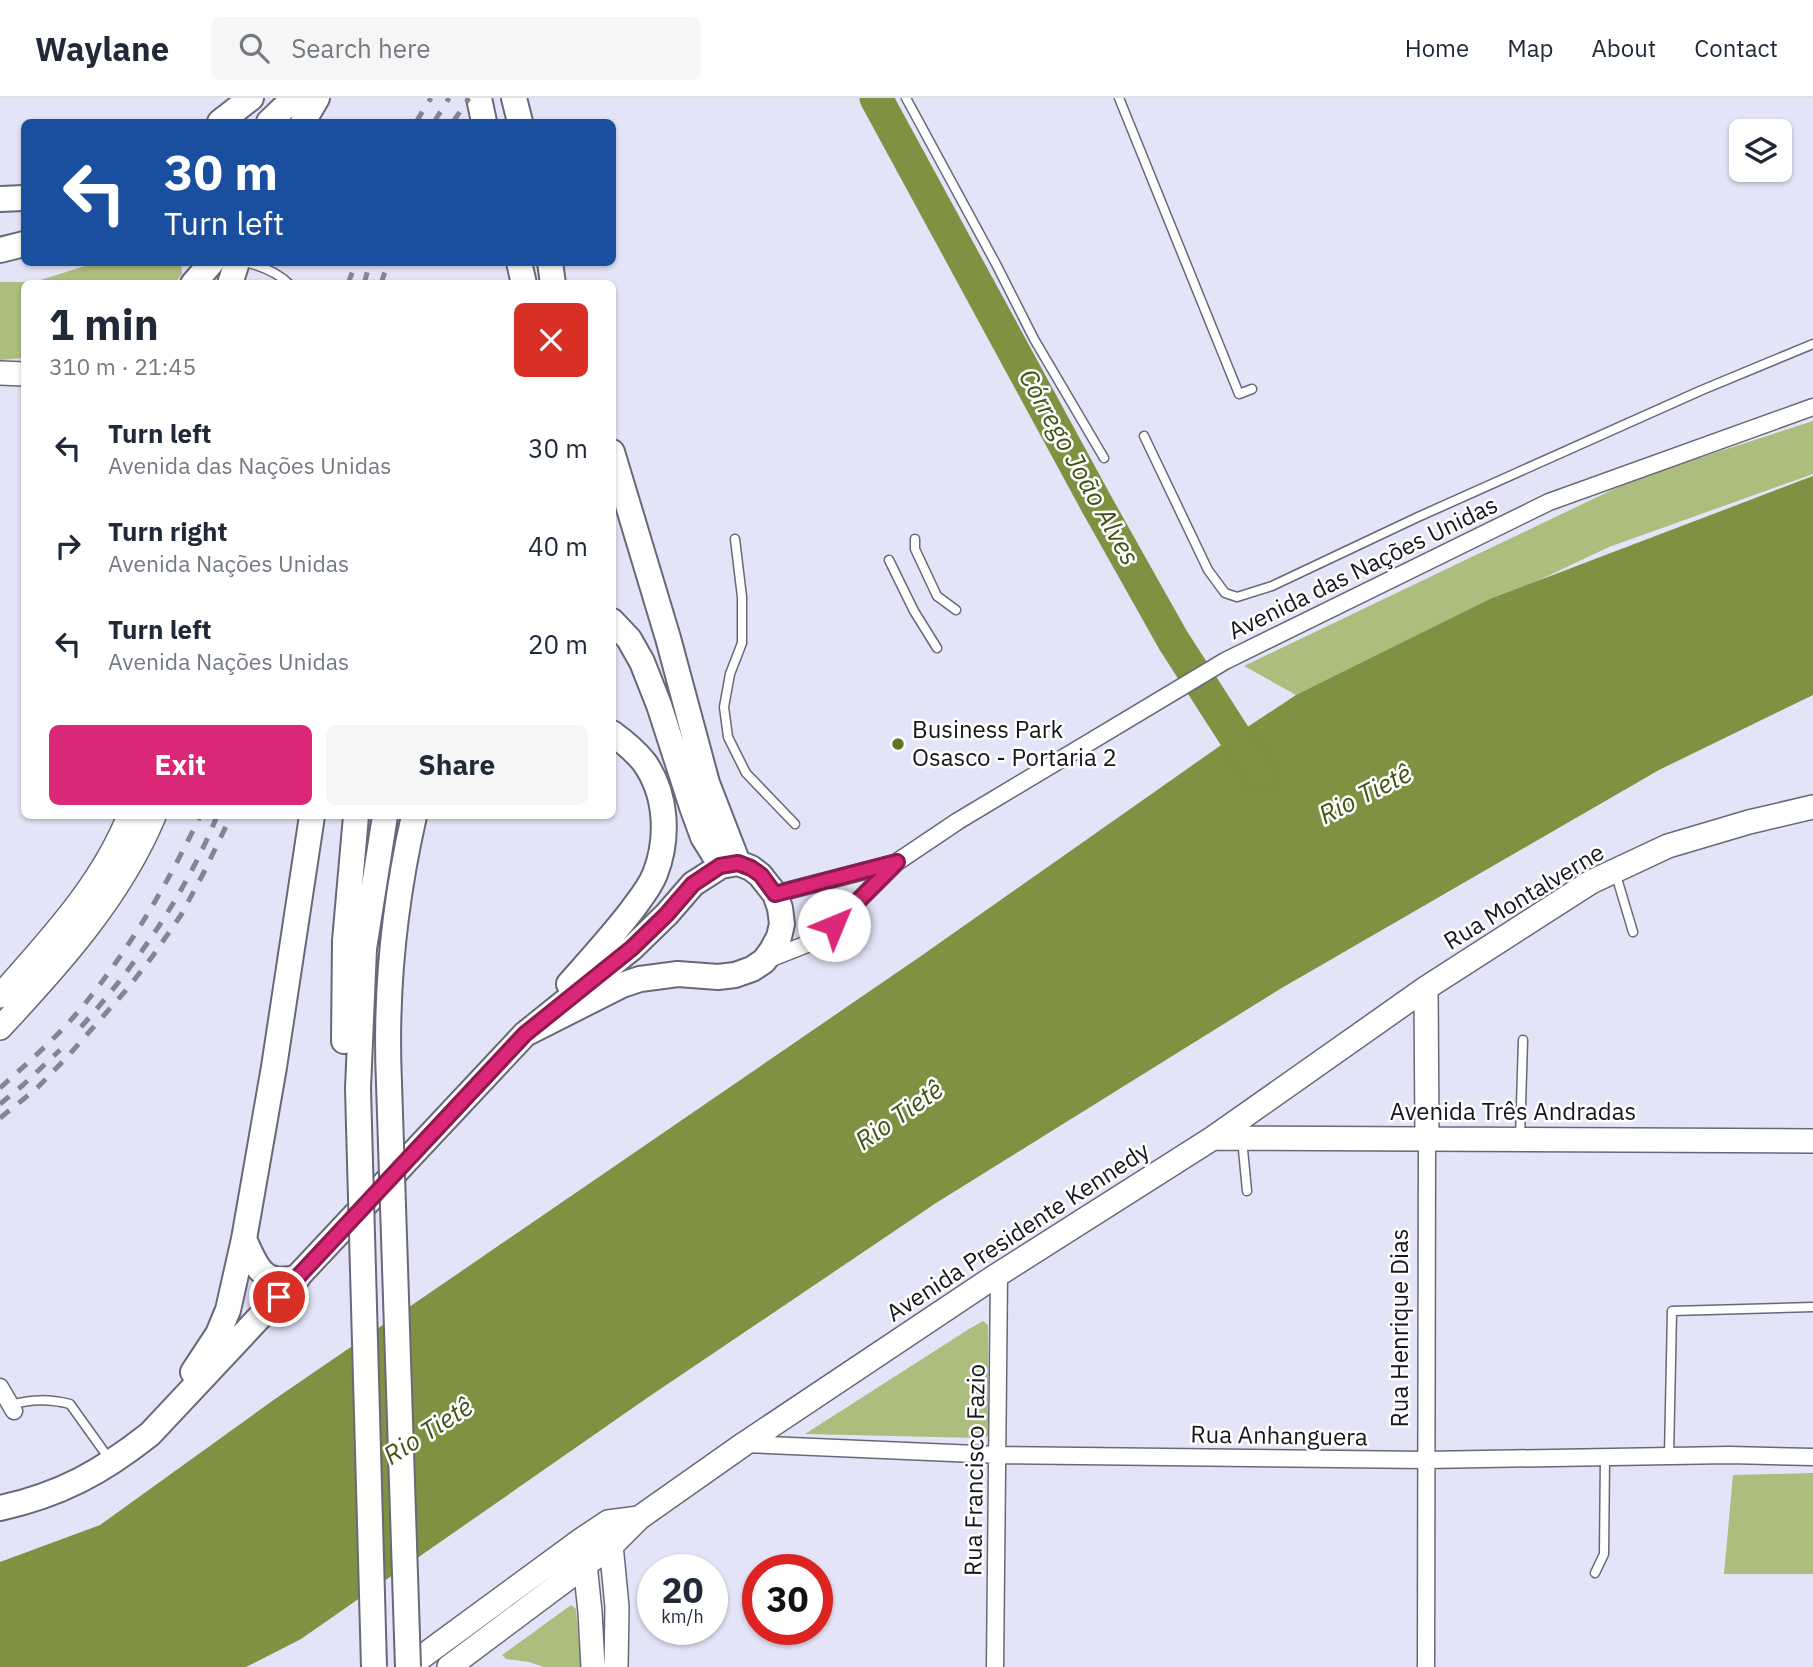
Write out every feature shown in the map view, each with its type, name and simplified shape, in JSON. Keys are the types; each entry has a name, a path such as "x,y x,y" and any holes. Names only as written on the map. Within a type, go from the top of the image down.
{"main road":[{"path":"224,119 251,98"},
{"path":"273,119 294,98"},
{"path":"305,119 317,98"},
{"path":"479,98 483,119"},
{"path":"514,98 519,119"},
{"path":"0,199 21,198"},
{"path":"0,250 21,245"},
{"path":"198,280 212,268"},
{"path":"0,373 21,374"},
{"path":"616,465 668,638 729,865"},
{"path":"616,625 629,639 642,662 703,837 729,865"},
{"path":"0,1508 28,1502 82,1480 112,1463 150,1434 525,1034 623,922 655,876 664,838 663,807 656,783 643,761 616,737"},
{"name":"Rua Montalverne","path":"1426,988 1591,882 1614,871 1668,846 1749,822 1813,807"},
{"path":"0,996 92,886 114,850 128,819"},
{"path":"0,1028 39,986 106,902 135,858 153,819"},
{"path":"150,1434 218,1334 228,1310 244,1239 274,1067 312,819"},
{"path":"356,819 345,941 344,1046 348,1068 358,1088"},
{"path":"374,1667 358,1088 364,949 385,819"},
{"path":"408,1667 388,1001 400,883 413,819"},
{"path":"729,865 751,868 761,875 775,894 782,924 779,937 764,961 752,969 718,977 678,974 640,979 622,985 525,1034 643,938 693,884 729,865"},
{"path":"639,901 638,924 643,938 661,964 678,974"},
{"name":"Rua Henrique Dias","path":"1426,988 1427,1137"},
{"name":"Avenida Presidente Kennedy","path":"449,1667 612,1545 639,1518 744,1444 999,1274 1213,1138 1426,988"},
{"name":"Avenida Três Andradas","path":"1213,1138 1813,1141"},
{"path":"244,1239 256,1267 268,1276 280,1280 298,1277"},
{"name":"Avenida Presidente Kennedy","path":"408,1667 608,1522 639,1518"},
{"path":"608,1522 617,1607 616,1667"},
{"path":"581,1540 586,1565 593,1667"}],"street":[{"name":"Avenida das Nações Unidas","path":"897,862 958,821 1225,661 1549,502 1813,407"},
{"path":"775,894 897,862"},
{"path":"764,961 807,944 834,925 897,862"},
{"name":"Rua Henrique Dias","path":"1426,1667 1427,1137"},
{"name":"Rua Francisco Fazio","path":"995,1667 999,1274"},
{"path":"0,1387 12,1408"},
{"name":"Rua Anhanguera","path":"744,1444 999,1455 1426,1460 1729,1455 1813,1457"}],"lane":[{"path":"906,98 1034,339 1104,458"},
{"path":"1119,98 1239,394 1252,389"},
{"path":"258,266 285,280"},
{"path":"1144,436 1208,570 1225,593 1237,597 1272,586 1689,395 1813,344"},
{"path":"735,539 742,597 742,643 730,674 724,708 728,737 746,773 795,824"},
{"path":"915,539 918,557 937,596 956,610"},
{"path":"888,560 937,648"},
{"path":"1614,871 1633,932"},
{"path":"1520,1138 1523,1040"},
{"path":"1242,1137 1247,1191"},
{"path":"1669,1456 1672,1311 1813,1307"},
{"path":"12,1408 27,1400 51,1399 70,1404 112,1463"},
{"path":"1595,1573 1604,1554 1605,1457"}],"shaded area":[{"path":"85,266 181,266 182,274 177,280 40,280"},
{"path":"0,282 21,282 21,358 0,360"},
{"path":"1813,421 1813,474 1609,547 1296,695 1244,666 1637,478"},
{"path":"983,1321 988,1325 988,1436 805,1434 969,1329"},
{"path":"1813,1473 1813,1574 1724,1574 1733,1475"},
{"path":"571,1605 576,1609 581,1667 544,1667 506,1659 502,1655"}],"water":[{"name":"Rio Tietê","path":"1813,476 1813,695 1659,770 1280,989 936,1203 647,1398 301,1639 246,1667 0,1667 0,1562 100,1525 275,1399 1296,695 1490,599"}],"waterway":[{"name":"Córrego João Alves","path":"876,98 1173,640 1259,774"}],"railway":[{"path":"418,119 431,98"},
{"path":"436,119 449,98"},
{"path":"455,119 469,98"},
{"path":"349,280 355,266"},
{"path":"365,280 369,266"},
{"path":"382,280 387,266"},
{"path":"0,1088 81,1009 107,975 151,909 198,819"},
{"path":"81,1027 122,978 158,927 191,873 216,819"},
{"path":"0,1118 36,1089 69,1055 152,957 181,915 230,819"},
{"path":"0,1104 60,1050"}],"place":[{"name":"Business Park Osasco - Portaria 2","path":"898,744"}],"route":[{"path":"279,1297 525,1034 632,948 693,884 720,866 738,863 761,875 775,894 897,862 834,925"}]}
